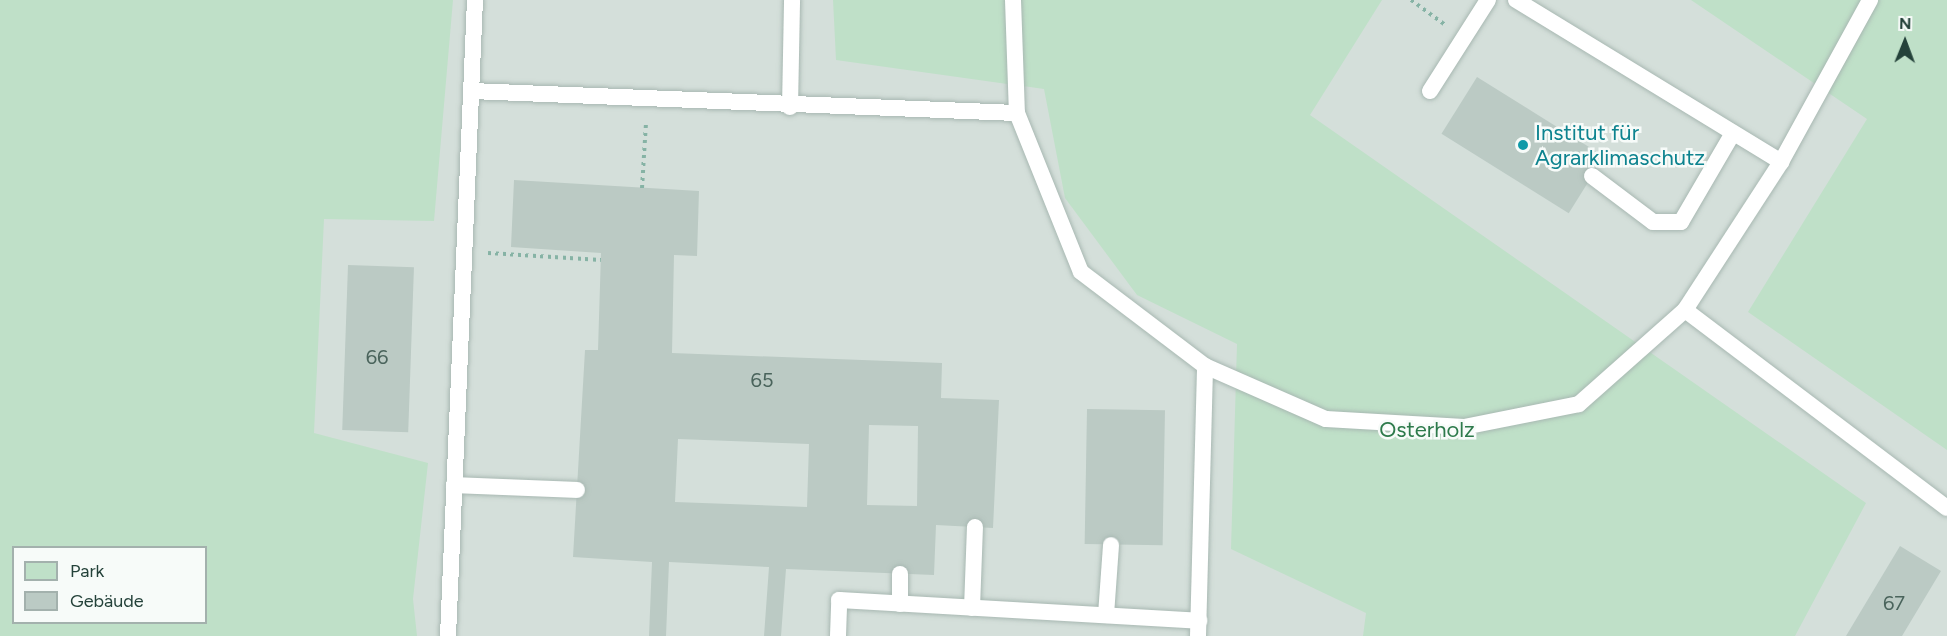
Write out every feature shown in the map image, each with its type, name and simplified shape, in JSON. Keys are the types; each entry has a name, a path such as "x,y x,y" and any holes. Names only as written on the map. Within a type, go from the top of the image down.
{"lane":[{"path":"448,636 475,0"},
{"path":"790,108 792,0"},
{"path":"1013,0 1017,113 1081,272 1205,366 1326,419 1464,427 1579,404 1685,310 1782,162 1870,0"},
{"path":"1430,91 1488,0"},
{"path":"1516,0 1782,162"},
{"path":"471,91 790,108 1017,113"},
{"path":"1592,176 1653,222 1681,222 1734,133"},
{"path":"1685,310 1947,508"},
{"path":"838,636 839,600 1106,615 1198,628 1205,366"},
{"path":"454,485 577,490"},
{"path":"972,608 975,527"},
{"path":"1106,615 1111,545"},
{"path":"900,574 900,604"}],"path":[{"path":"1411,0 1464,39"},
{"path":"642,188 647,101"},
{"path":"464,252 601,260"}],"shaded area":[{"path":"0,0 1947,0 1947,636 0,636"}],"green space":[{"path":"0,0 453,0 434,221 324,219 314,433 428,463 413,599 417,636 0,636"},
{"name":"Osterholz","path":"833,0 1382,0 1310,115 1866,503 1795,636 1363,636 1366,613 1231,549 1237,344 1137,295 1065,198 1044,89 836,60"},
{"path":"1691,0 1947,0 1947,450 1748,312 1867,119"}],"building":[{"name":"Institut für Agrarklimaschutz","path":"1477,77 1604,156 1569,213 1441,134"},
{"path":"514,180 699,191 697,256 674,255 672,353 942,363 941,398 999,400 993,528 936,525 934,575 786,569 781,636 764,636 769,567 669,562 666,636 649,636 652,562 573,557 585,350 598,350 601,253 511,247","holes":["869,425 918,426 917,506 867,505","678,439 809,444 807,507 675,502"]},
{"path":"348,265 414,267 408,432 342,430"},
{"path":"1087,409 1165,410 1163,545 1085,544"},
{"path":"1900,546 1941,571 1902,636 1846,636"}],"place":[{"name":"Institut für Agrarklimaschutz","path":"1523,145"}]}
